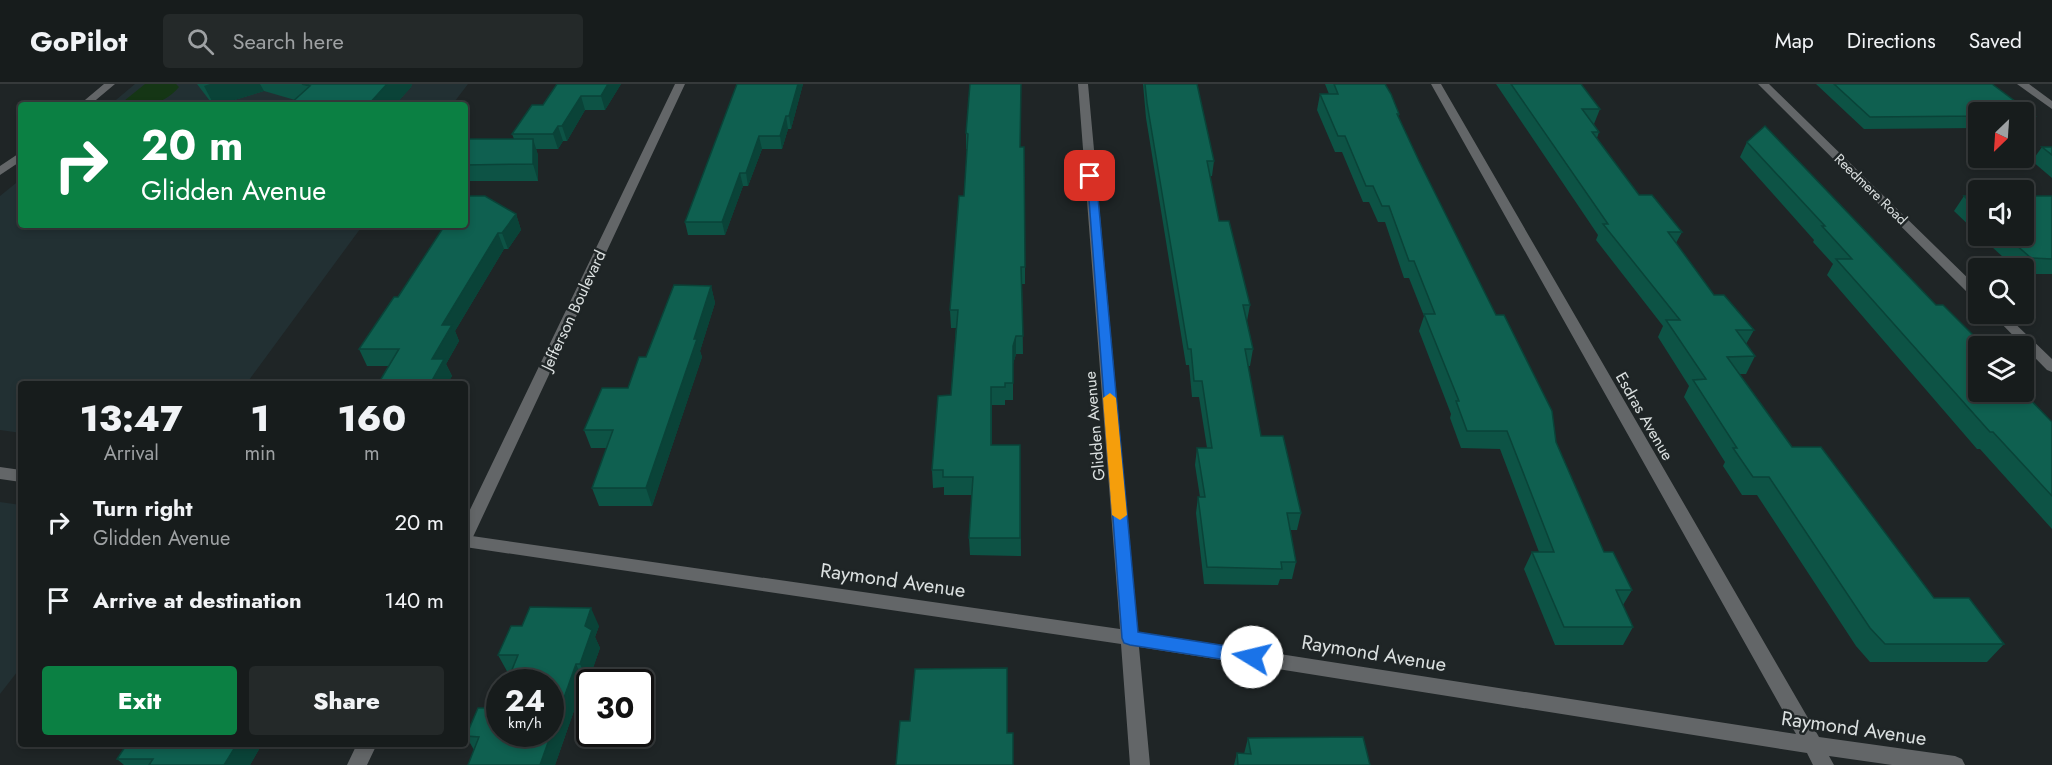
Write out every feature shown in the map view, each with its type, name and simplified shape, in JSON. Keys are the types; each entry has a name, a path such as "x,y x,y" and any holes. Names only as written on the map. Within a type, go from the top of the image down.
{"street":[{"path":"88,102 110,84"},
{"name":"Jefferson Boulevard","path":"468,531 680,84"},
{"name":"Glidden Avenue","path":"1083,84 1140,765"},
{"name":"Esdras Avenue","path":"1436,84 1824,765"},
{"name":"Reedmere Road","path":"1763,84 1968,285"},
{"path":"2022,84 2052,106"},
{"path":"0,172 18,157"},
{"path":"2008,324 2052,367"},
{"path":"0,473 18,476"},
{"name":"Raymond Avenue","path":"468,541 1130,638 1812,745 1955,765"},
{"path":"357,765 366,747"}],"shaded area":[{"path":"135,84 468,84 454,102 114,102"},
{"path":"18,181 18,228 361,228 248,381 18,381 18,433 0,430 0,196"},
{"path":"0,502 18,505 18,671 0,694"}],"green space":[{"path":"145,84 176,84 179,87 173,94 157,102 123,102"}],"building":[{"path":"302,84 387,84 371,102 292,102 310,86"},
{"path":"557,84 608,84 601,96 581,96 562,126 558,126 553,134 512,134 532,105 543,105"},
{"path":"737,84 798,84 789,116 786,116 780,136 759,136 746,173 740,173 722,222 685,222"},
{"path":"970,84 1021,84 1020,147 1024,147 1025,267 1021,267 1023,336 1016,336 1013,346 1013,383 1005,383 1005,387 991,387 991,445 1020,445 1020,538 969,538 973,477 943,477 943,470 932,470 938,396 951,395 958,310 950,310 959,196 964,196"},
{"path":"1145,84 1197,84 1214,161 1207,161 1219,221 1229,221 1250,305 1243,305 1253,349 1245,349 1261,436 1283,436 1301,513 1287,513 1296,562 1281,562 1282,569 1207,567 1198,497 1205,497 1197,448 1212,448 1202,381 1194,381 1191,349 1188,349"},
{"path":"1334,84 1385,84 1391,94 1399,114 1397,114 1419,161 1496,315 1504,315 1552,411 1556,442 1604,552 1613,552 1632,590 1616,590 1633,627 1564,627 1532,552 1554,552 1507,431 1467,431 1456,401 1459,401 1424,314 1435,314 1414,261 1409,261 1389,206 1382,206 1373,186 1366,186 1345,136 1338,136 1320,94 1338,94"},
{"path":"1511,84 1581,84 1600,109 1582,109 1599,132 1592,132 1639,195 1652,195 1682,232 1668,232 1714,295 1724,295 1754,330 1736,330 1755,356 1727,357 1792,447 1821,447 1934,598 1969,598 2004,644 1885,644 1870,628 1769,477 1753,477 1733,448 1737,448 1693,380 1706,379 1666,320 1680,320 1603,224 1608,224"},
{"path":"1834,84 1992,84 2016,102 1968,102 1968,116 1870,117"},
{"path":"1765,126 1936,305 1943,305 1974,336 1968,336 1968,402 2033,402 2052,422 2052,496 1993,432 1990,432 1836,259 1852,259 1822,226 1825,226 1747,142"},
{"path":"468,139 533,139 533,164 468,165"},
{"path":"2042,147 2052,147 2052,155"},
{"path":"468,196 485,196 516,214 502,233 498,233 442,325 452,325 432,359 444,359 432,381 380,381 399,349 359,349 394,297 398,297 443,228 468,228"},
{"path":"2034,196 2052,196 2052,259 2031,258 2017,246 2034,246"},
{"path":"674,285 711,286 694,339 697,339 646,488 592,488 613,430 584,430 602,388 628,388 639,357 646,357"},
{"path":"530,607 591,608 585,626 592,630 580,664 576,664 564,698 564,669 512,669 518,655 498,655 511,626 522,626"},
{"path":"1007,668 1007,733 1013,733 1013,765 896,765 900,721 910,721 915,669"},
{"path":"478,708 486,708 486,747 546,747 540,765 468,765 479,737 468,736"},
{"path":"1363,737 1370,765 1238,765 1237,753 1251,754 1248,738"},
{"path":"125,747 235,747 224,765 149,765 153,759 117,759"}],"slow traffic":[{"path":"1110,398 1120,515"}],"route":[{"path":"1090,176 1130,638 1252,657"}]}
